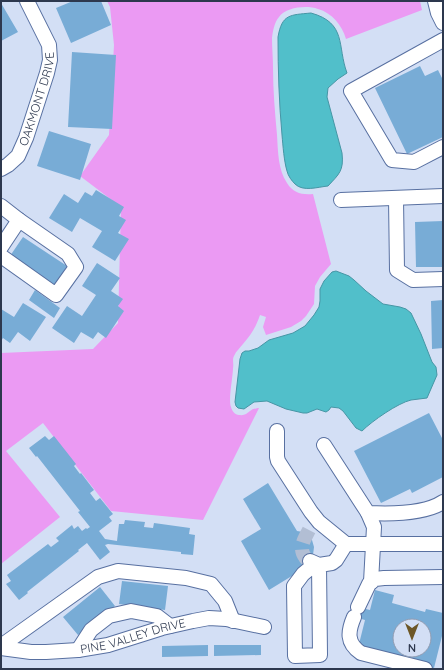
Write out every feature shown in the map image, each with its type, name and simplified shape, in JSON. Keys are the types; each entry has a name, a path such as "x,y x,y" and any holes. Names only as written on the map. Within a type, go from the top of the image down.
{"street":[{"name":"OAKMONT DRIVE","path":"1,169 18,156 26,138 50,60 49,45 27,1"},
{"path":"435,1 443,24"},
{"path":"443,40 351,91 392,160 414,162 443,147"},
{"path":"341,200 443,196"},
{"path":"396,198 397,270 413,280 443,279"},
{"path":"1,206 68,254 76,267 56,295 1,256"},
{"path":"1,247 19,220"},
{"path":"277,431 278,461 319,522 346,544 443,544"},
{"path":"324,445 368,513 374,527 372,582"},
{"path":"368,513 385,514 427,509 443,502"},
{"path":"309,530 312,526 313,520 311,512"},
{"path":"315,563 320,655 295,656 294,586 303,574 315,563 332,563 336,560 346,544"},
{"path":"1,647 98,577 118,571 186,578 211,584 225,601 233,620"},
{"path":"425,669 361,653 355,649 351,642 349,635 350,626 369,584 375,579 443,577"},
{"path":"78,650 91,630 109,616 131,611 157,616 170,626"},
{"name":"PINE VALLEY DRIVE","path":"1,647 31,652 78,650 108,645 170,626 209,618 233,620 264,627"}],"shaded area":[{"path":"107,1 420,1 422,10 346,39 336,20 328,13 313,8 303,7 286,11 276,22 273,30 272,42 274,102 280,166 284,178 292,189 302,194 313,194 331,264 320,277 315,286 314,304 301,321 291,327 266,335 263,327 266,317 260,315 251,334 235,354 233,359 230,399 232,410 236,414 241,415 253,409 259,408 203,520 111,511 43,423 6,451 60,517 1,564 1,353 93,349 118,323 121,207 80,176 109,135 114,45 110,7"}],"water":[{"path":"311,13 322,17 336,29 347,73 328,88 327,97 342,153 340,172 328,186 302,188 295,184 288,175 285,163 279,98 278,37 282,24 288,17 292,15"},
{"path":"336,271 349,276 383,304 400,307 411,313 432,362 436,367 437,375 427,398 411,400 392,408 362,431 356,428 339,408 331,407 326,412 317,409 303,413 286,409 267,401 254,402 244,409 238,408 235,402 242,353 258,348 269,340 293,333 305,326 319,307 320,289 324,281 332,272"}],"building":[{"path":"73,1 101,1 111,25 71,43 56,8"},
{"path":"1,3 18,32 1,41"},
{"path":"72,52 116,55 112,129 68,127"},
{"path":"420,66 425,76 438,70 443,80 443,137 407,154 375,88"},
{"path":"49,131 91,144 80,180 37,166"},
{"path":"96,190 124,207 119,216 126,220 118,233 129,239 115,261 92,247 102,231 80,218 72,232 49,218 64,194 78,203 85,192 92,196"},
{"path":"443,221 443,267 416,267 415,222"},
{"path":"23,237 67,266 54,286 10,256"},
{"path":"97,263 120,278 111,291 123,299 118,306 124,311 106,338 98,332 93,339 81,332 74,343 52,328 67,306 82,316 96,295 82,286"},
{"path":"35,290 60,308 54,318 29,300"},
{"path":"443,300 443,348 432,349 431,301"},
{"path":"23,303 46,317 30,341 18,332 10,343 3,338 1,341 1,309 14,317"},
{"path":"429,413 443,440 443,477 412,493 410,489 381,503 354,451"},
{"path":"45,436 49,440 54,436 76,464 74,466 94,490 90,493 96,501 100,498 113,514 109,517 112,521 99,531 105,539 117,541 119,524 124,524 125,520 145,522 144,527 153,528 154,523 190,528 189,534 195,535 193,555 181,554 181,552 108,544 105,545 110,552 100,560 87,543 19,600 6,584 11,581 7,575 48,544 51,547 59,541 56,538 72,525 74,529 78,526 82,531 90,527 78,512 80,511 29,448"},
{"path":"268,483 297,531 303,532 309,536 314,547 312,557 300,571 269,590 241,541 261,529 243,499"},
{"path":"122,581 168,586 165,610 119,604"},
{"path":"100,587 115,606 78,635 63,617"},
{"path":"375,590 394,595 392,603 425,612 426,609 443,613 443,636 434,668 396,658 432,658 432,618 392,618 392,657 358,648 365,620 351,616 354,606 370,610"},
{"path":"208,645 208,656 162,657 162,646"},
{"path":"214,645 261,645 261,655 214,656"}],"tunnel":[{"path":"309,530 304,540 302,550 305,558 310,561"}]}
